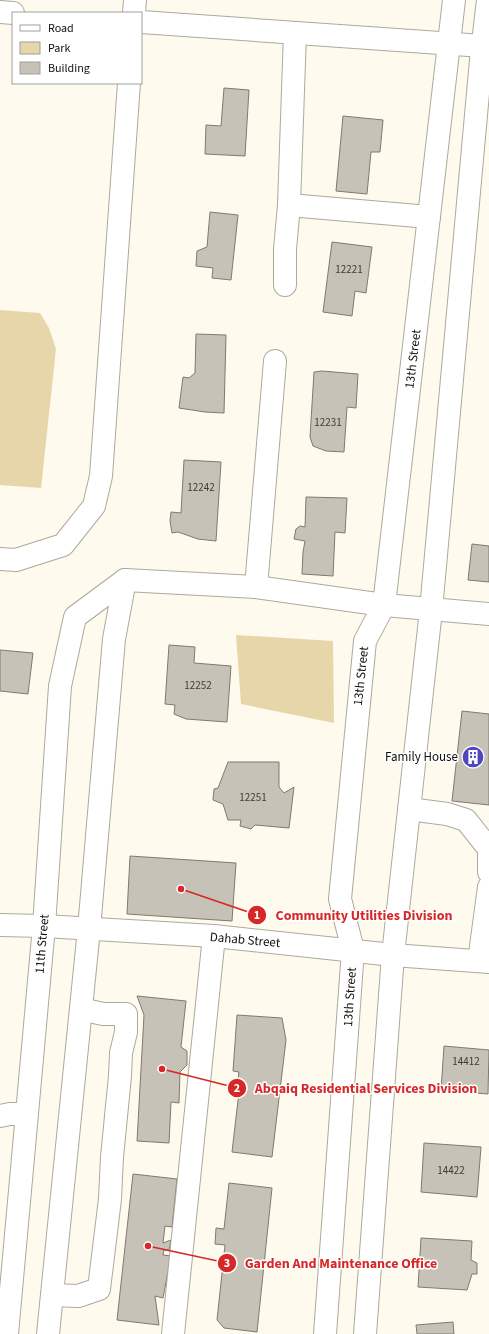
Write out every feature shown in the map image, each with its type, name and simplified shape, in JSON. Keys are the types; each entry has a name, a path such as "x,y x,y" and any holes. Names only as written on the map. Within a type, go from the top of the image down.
{"street":[{"path":"134,12 135,0"},
{"name":"13th Street","path":"325,1334 353,950 340,900 365,641 384,605 454,0"},
{"path":"365,1334 393,955 431,610 488,0"},
{"path":"0,12 12,13"},
{"path":"142,22 483,46"},
{"path":"285,285 285,249 289,205 295,33"},
{"path":"0,559 16,560 63,545 94,506 101,476 129,84"},
{"path":"289,205 429,217"},
{"path":"256,587 275,361"},
{"path":"48,1334 89,929 114,639 125,580 256,587 384,605 489,614"},
{"name":"11th Street","path":"7,1334 9,1198 27,1114 44,926 60,686 75,617 125,580"},
{"path":"409,809 447,814 466,820 489,849 489,872"},
{"path":"484,962 489,887"},
{"name":"Dahab Street","path":"0,924 214,936 393,955 484,962"},
{"path":"173,1334 214,936"},
{"path":"52,1295 78,1296 100,1289 110,1199 112,1157 121,1053 126,1032 126,1014 103,1014 81,1009"},
{"path":"0,1116 10,1114 27,1114"}],"green space":[{"path":"0,310 40,313 49,328 56,349 41,488 0,485"},
{"path":"236,635 333,641 334,723 241,704"}],"building":[{"path":"224,88 249,90 245,156 205,154 206,125 221,126"},
{"path":"343,116 383,120 380,152 371,152 367,194 336,191"},
{"path":"210,212 238,215 231,280 212,278 213,268 196,266 197,251 207,247"},
{"path":"332,242 372,247 366,293 355,291 352,316 323,312"},
{"path":"196,334 226,335 224,413 179,408 183,377 189,378 195,373"},
{"path":"322,371 358,374 356,408 347,407 344,452 326,451 313,446 310,437 314,372"},
{"path":"184,460 221,462 216,541 198,539 178,532 172,533 170,521 171,512 181,513"},
{"path":"306,497 347,498 345,533 335,532 333,576 302,574 305,541 294,539 296,529 300,526 305,527"},
{"path":"472,544 489,546 489,582 468,580"},
{"path":"169,645 195,647 194,663 231,666 227,722 186,719 174,714 175,705 165,704"},
{"path":"0,650 33,653 28,694 0,691"},
{"name":"Family House","path":"462,711 489,714 489,805 452,801"},
{"path":"228,762 279,762 279,787 284,793 294,787 289,828 255,825 251,829 240,826 241,820 228,820 223,804 213,800 214,789 218,788"},
{"path":"130,856 236,863 232,921 127,914"},
{"path":"137,996 186,1001 181,1047 187,1051 187,1065 180,1072 179,1103 171,1102 169,1143 137,1141 144,1015"},
{"path":"237,1015 282,1018 286,1040 272,1157 232,1152 239,1092 233,1088 238,1079 239,1072 233,1071"},
{"path":"444,1046 489,1050 488,1094 441,1090"},
{"path":"424,1143 481,1147 477,1197 421,1192"},
{"path":"133,1174 177,1179 172,1227 165,1226 163,1243 171,1240 169,1250 164,1250 163,1255 171,1256 163,1298 155,1296 159,1325 117,1320"},
{"path":"229,1183 272,1188 257,1332 224,1328 217,1320 225,1245 215,1244 216,1228 224,1229"},
{"path":"421,1238 472,1241 471,1260 477,1263 477,1274 472,1274 467,1290 418,1287"},
{"path":"453,1322 454,1334 417,1334 416,1325"}],"place":[{"name":"Family House","path":"473,757"},
{"name":"Community Utilities Division","path":"181,889"},
{"name":"Abqaiq Residential Services Division","path":"162,1069"},
{"name":"Garden And Maintenance Office","path":"148,1246"}]}
